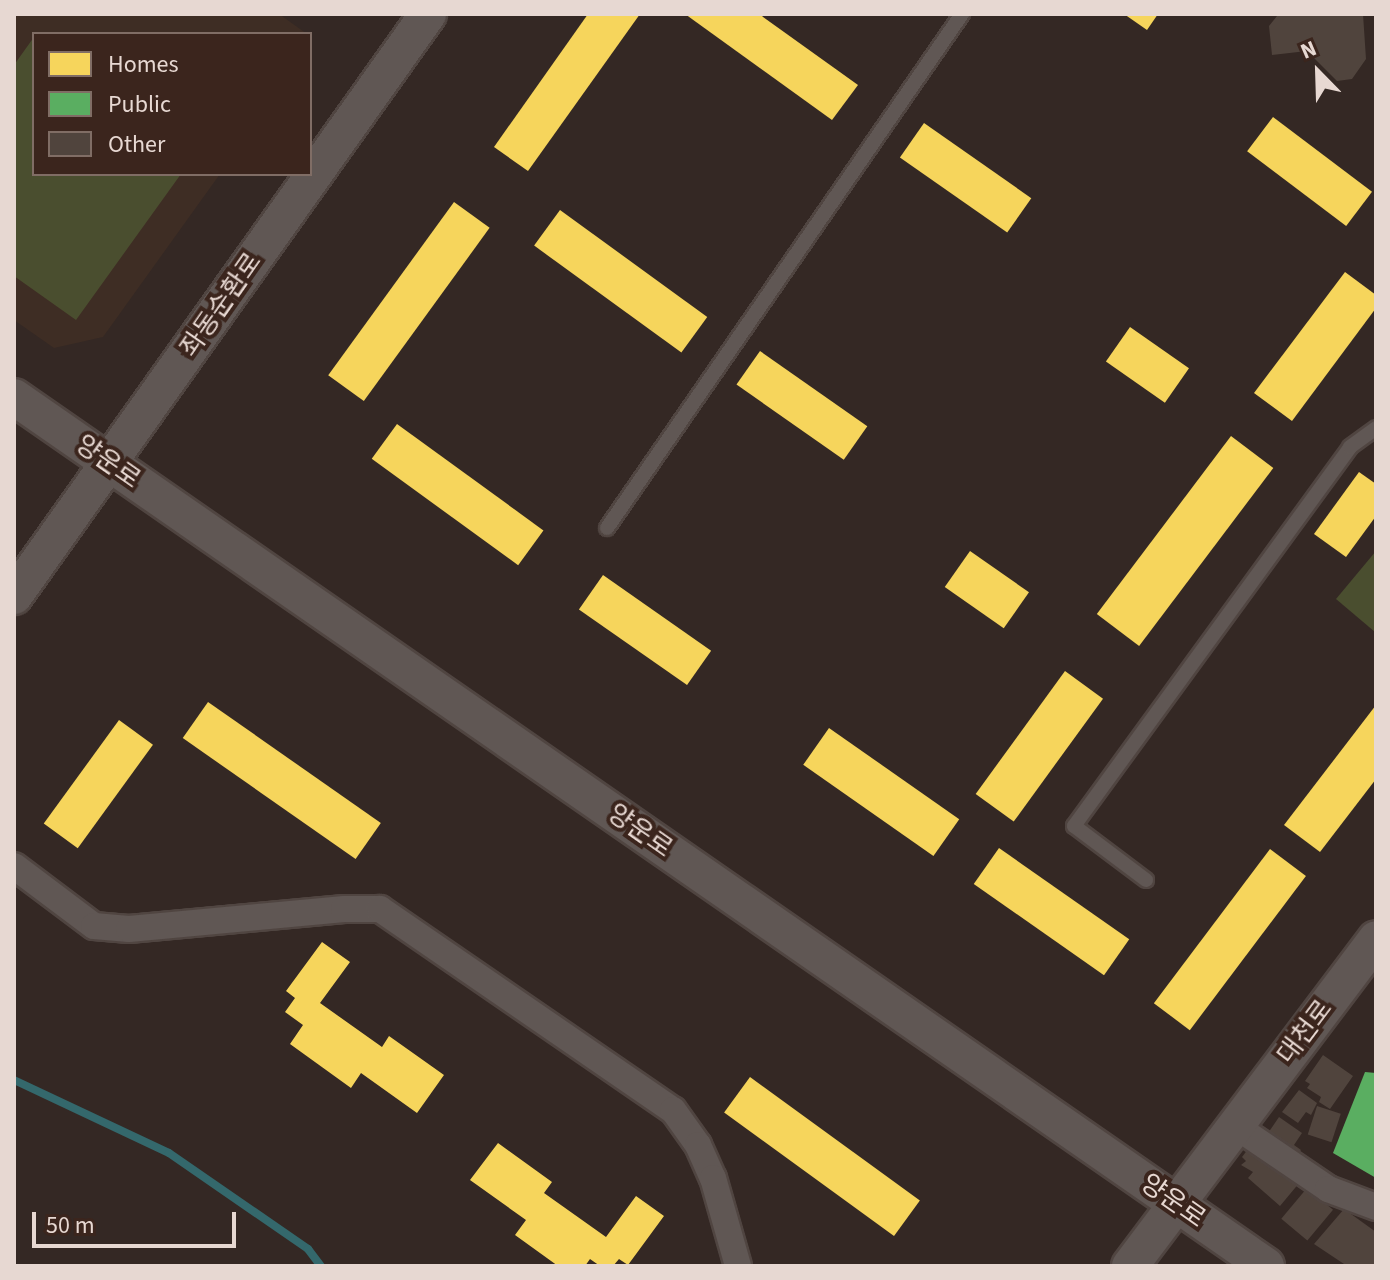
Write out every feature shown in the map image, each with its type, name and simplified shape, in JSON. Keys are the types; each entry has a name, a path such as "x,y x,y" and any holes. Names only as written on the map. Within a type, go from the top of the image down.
{"main road":[{"name":"좌동순환로","path":"14,596 428,14"},
{"name":"양운로","path":"14,397 1266,1266"},
{"name":"대천로","path":"1130,1266 1376,939"}],"street":[{"path":"14,866 94,926 129,929 344,909 380,909 673,1110 698,1145 713,1178 738,1266"},
{"path":"1234,1125 1328,1189 1376,1207"}],"lane":[{"path":"607,528 962,14"},
{"path":"1146,880 1074,826 1350,447 1376,428"}],"shaded area":[{"path":"14,14 279,14 304,32 32,32 32,176 219,176 103,337 54,348 14,320"}],"green space":[{"path":"32,40 32,176 180,176 76,320 14,276 14,65"},
{"path":"1376,551 1376,631 1375,632 1336,599"}],"building: Homes":[{"path":"588,14 640,14 528,171 494,147"},
{"path":"685,14 759,14 858,85 832,120"},
{"path":"1124,14 1158,14 1147,30"},
{"path":"1273,117 1372,192 1346,226 1247,151"},
{"path":"924,123 1031,198 1007,233 900,157"},
{"path":"454,202 490,228 364,401 328,375"},
{"path":"560,210 707,317 681,353 534,246"},
{"path":"1345,272 1376,295 1376,308 1292,421 1254,393"},
{"path":"1130,327 1189,368 1165,403 1106,361"},
{"path":"760,351 867,426 844,460 736,385"},
{"path":"397,424 543,530 518,565 372,459"},
{"path":"1231,436 1273,468 1139,646 1097,614"},
{"path":"1359,472 1376,484 1376,516 1346,557 1314,534"},
{"path":"970,551 1029,592 1004,628 945,587"},
{"path":"603,575 711,651 687,685 579,609"},
{"path":"1065,671 1103,699 1014,822 976,794"},
{"path":"208,702 381,823 356,859 183,738"},
{"path":"1376,705 1376,779 1320,852 1284,825"},
{"path":"119,720 153,745 78,848 44,824"},
{"path":"829,728 959,819 933,856 803,765"},
{"path":"999,848 1129,939 1104,975 974,884"},
{"path":"1270,849 1306,876 1190,1030 1154,1003"},
{"path":"322,942 350,962 320,1003 382,1047 389,1036 444,1075 417,1113 361,1073 351,1088 290,1044 303,1025 285,1012 295,998 286,991"},
{"path":"750,1077 920,1200 894,1236 724,1113"},
{"path":"498,1143 552,1182 544,1193 606,1237 636,1196 664,1216 628,1265 619,1259 613,1266 600,1266 590,1259 585,1266 558,1266 515,1235 526,1220 470,1180"}],"building: Public":[{"path":"1365,1072 1376,1073 1376,1178 1333,1153"}],"building: Other":[{"path":"1275,14 1363,14 1366,59 1352,79 1337,81 1307,51 1272,55 1269,26 1277,16"},
{"path":"1323,1055 1353,1076 1330,1109 1319,1102 1321,1097 1307,1088 1310,1084 1305,1081"},
{"path":"1299,1090 1317,1103 1311,1115 1306,1112 1298,1123 1282,1112"},
{"path":"1317,1106 1341,1114 1332,1142 1308,1135"},
{"path":"1279,1117 1302,1133 1294,1145 1301,1150 1296,1158 1266,1136"},
{"path":"1251,1145 1300,1182 1280,1206 1248,1178 1253,1172 1241,1165 1246,1161 1242,1157"},
{"path":"1307,1188 1333,1210 1307,1240 1281,1219"},
{"path":"1344,1209 1376,1232 1376,1266 1347,1266 1314,1244"}],"waterway":[{"path":"14,1080 169,1153 308,1249 321,1266"}]}
